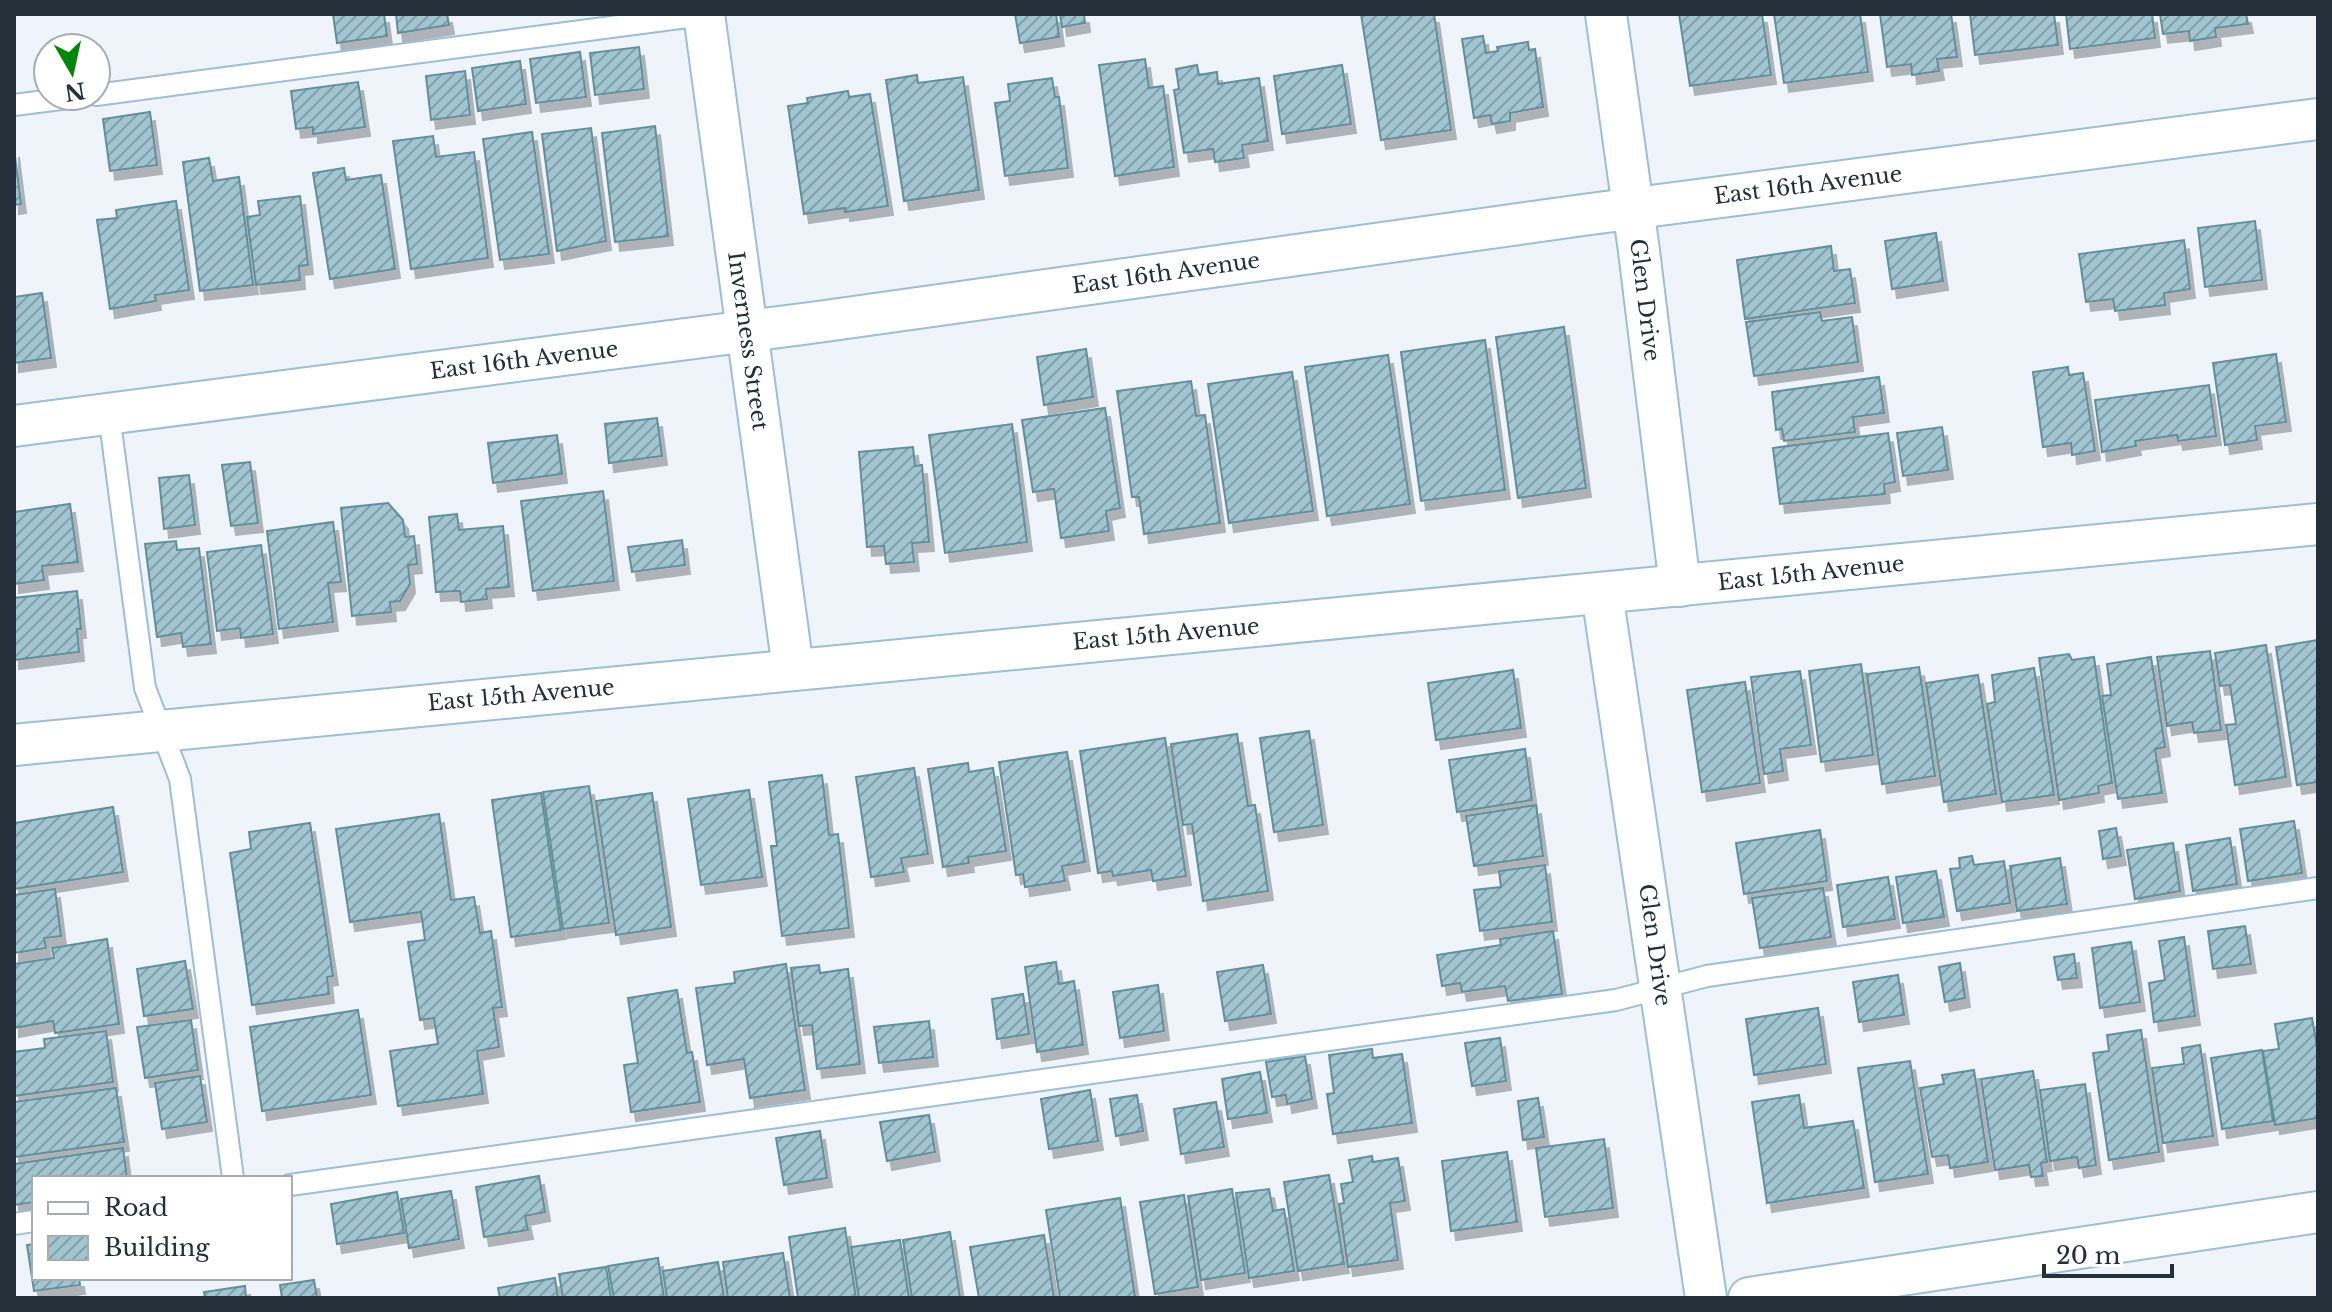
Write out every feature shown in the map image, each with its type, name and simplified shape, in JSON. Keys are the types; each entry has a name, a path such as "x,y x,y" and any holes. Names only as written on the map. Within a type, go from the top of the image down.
{"street":[{"name":"Inverness Street","path":"704,14 793,669"},
{"name":"Glen Drive","path":"1606,14 1680,586"},
{"name":"East 16th Avenue","path":"14,426 747,331 1633,208 2318,119"},
{"name":"East 15th Avenue","path":"14,745 2318,524"},
{"name":"Glen Drive","path":"1602,593 1706,1298"},
{"path":"1749,1298 2318,1212"}],"lane":[{"path":"112,93 710,14"},
{"path":"109,414 145,688 180,779 233,1176"},
{"path":"292,1185 1616,1000 1707,976 2318,888"}],"building":[{"path":"333,14 384,14 387,36 337,43"},
{"path":"396,14 447,14 449,25 398,33"},
{"path":"1015,14 1056,14 1059,37 1020,43"},
{"path":"1060,14 1084,14 1085,23 1062,27"},
{"path":"1361,14 1434,14 1451,130 1381,140"},
{"path":"1679,14 1762,14 1771,75 1690,86"},
{"path":"1774,14 1860,14 1868,72 1784,83"},
{"path":"1880,14 1951,14 1957,57 1937,59 1939,71 1912,75 1911,64 1887,67"},
{"path":"1970,14 2054,14 2058,45 1975,55"},
{"path":"2066,14 2152,14 2155,38 2070,49"},
{"path":"2160,14 2246,14 2248,24 2215,28 2216,37 2190,41 2189,31 2163,34"},
{"path":"1483,36 1486,53 1498,51 1497,47 1528,42 1529,50 1535,49 1543,107 1510,113 1510,121 1492,124 1490,115 1474,118 1462,39"},
{"path":"639,47 644,89 595,95 590,53"},
{"path":"580,52 586,97 536,103 530,59"},
{"path":"1145,59 1149,88 1163,86 1174,167 1115,176 1099,65"},
{"path":"520,61 526,104 478,111 472,68"},
{"path":"1197,65 1199,75 1217,72 1218,84 1259,78 1268,141 1242,145 1244,158 1215,162 1213,149 1184,153 1174,90 1179,89 1176,69"},
{"path":"1342,65 1351,124 1282,134 1274,76"},
{"path":"465,71 470,115 431,120 426,76"},
{"path":"917,75 918,83 963,77 979,190 904,201 886,80"},
{"path":"1052,78 1055,97 1059,97 1068,168 1005,176 995,103 1010,101 1008,84"},
{"path":"358,82 365,127 313,134 313,127 296,129 291,91"},
{"path":"848,91 849,97 870,94 888,206 804,214 788,106 808,103 807,98"},
{"path":"150,112 157,165 110,171 103,119"},
{"path":"655,126 668,236 615,242 602,133"},
{"path":"591,128 606,241 557,251 542,134"},
{"path":"532,132 549,254 500,260 483,139"},
{"path":"433,136 436,157 474,152 488,258 411,269 393,141"},
{"path":"14,148 21,204 14,205"},
{"path":"209,158 213,181 239,177 253,285 200,291 183,162"},
{"path":"344,168 346,180 381,175 395,269 330,279 313,173"},
{"path":"300,196 308,265 299,266 300,280 256,285 247,217 260,215 258,201"},
{"path":"176,201 189,290 155,295 156,301 110,309 97,220 117,218 116,210"},
{"path":"2255,221 2262,280 2205,287 2198,228"},
{"path":"1936,233 1943,281 1892,289 1885,241"},
{"path":"2184,240 2190,289 2164,293 2165,305 2115,311 2113,299 2086,302 2079,254"},
{"path":"1831,246 1834,271 1850,269 1855,303 1745,319 1737,260"},
{"path":"42,293 51,358 14,363 14,297"},
{"path":"1820,312 1822,321 1852,317 1858,362 1754,376 1746,322"},
{"path":"1564,327 1586,488 1518,498 1496,337"},
{"path":"1485,340 1505,490 1421,501 1401,352"},
{"path":"1086,349 1093,397 1044,405 1037,357"},
{"path":"2276,354 2286,422 2255,426 2257,440 2225,445 2213,363"},
{"path":"1388,355 1410,504 1327,516 1305,367"},
{"path":"2068,367 2069,375 2083,373 2095,451 2072,455 2071,443 2043,447 2033,372"},
{"path":"1292,372 1313,511 1229,523 1208,384"},
{"path":"1879,377 1884,413 1853,417 1855,432 1784,441 1782,429 1776,430 1772,392"},
{"path":"1191,381 1196,416 1205,415 1220,523 1144,534 1139,497 1132,497 1117,391"},
{"path":"2209,385 2216,436 2178,441 2177,435 2135,441 2136,446 2102,452 2095,400"},
{"path":"1105,408 1120,508 1106,511 1109,531 1061,538 1054,489 1033,492 1022,420"},
{"path":"657,418 662,456 609,463 605,424"},
{"path":"1012,424 1027,542 945,553 929,435"},
{"path":"1942,427 1948,470 1903,476 1897,433"},
{"path":"1888,433 1895,482 1884,484 1885,494 1780,504 1773,448"},
{"path":"557,435 562,474 493,483 488,443"},
{"path":"913,447 915,466 922,465 929,542 912,543 914,562 886,564 884,546 867,547 859,452"},
{"path":"250,462 258,523 231,526 222,465"},
{"path":"189,475 195,525 164,529 159,478"},
{"path":"603,491 614,581 533,591 521,501"},
{"path":"388,503 403,520 405,537 414,536 417,564 408,565 410,584 400,601 390,602 391,612 352,616 341,508"},
{"path":"70,504 78,562 42,566 44,580 14,584 14,512"},
{"path":"457,514 459,530 503,526 509,587 486,589 487,599 461,602 460,591 436,592 429,517"},
{"path":"333,522 341,582 328,583 333,622 279,629 267,531"},
{"path":"682,540 685,565 632,572 628,547"},
{"path":"176,541 177,550 199,548 211,644 183,647 181,633 157,637 145,544"},
{"path":"261,545 273,634 241,638 240,628 217,631 207,552"},
{"path":"77,591 81,629 77,629 79,652 14,660 14,598"},
{"path":"2318,640 2318,782 2297,785 2276,647"},
{"path":"2266,645 2286,777 2235,785 2226,725 2236,724 2230,685 2220,686 2215,653"},
{"path":"2210,651 2221,730 2194,733 2192,722 2167,726 2157,657"},
{"path":"2069,654 2072,660 2094,657 2112,783 2098,786 2099,793 2059,800 2039,658"},
{"path":"2151,657 2165,747 2155,749 2162,793 2118,799 2102,696 2111,695 2107,664"},
{"path":"1861,664 1873,755 1821,762 1809,671"},
{"path":"1919,667 1935,776 1882,784 1867,674"},
{"path":"2034,668 2054,795 2002,802 1987,704 1995,702 1992,675"},
{"path":"1513,670 1521,728 1436,740 1428,683"},
{"path":"1800,671 1811,745 1780,749 1783,771 1764,774 1751,677"},
{"path":"1978,675 1996,794 1944,802 1926,683"},
{"path":"1745,682 1760,783 1702,792 1687,690"},
{"path":"1309,731 1323,825 1274,832 1260,738"},
{"path":"1237,734 1248,806 1255,805 1268,891 1203,901 1192,824 1183,825 1171,744"},
{"path":"1165,738 1186,876 1153,881 1151,870 1113,876 1112,871 1098,873 1080,751"},
{"path":"1525,749 1532,800 1457,812 1449,760"},
{"path":"1067,752 1085,862 1062,866 1065,881 1025,887 1023,874 1016,875 999,762"},
{"path":"968,763 969,772 993,768 1006,851 968,857 969,863 943,867 928,769"},
{"path":"914,768 928,854 901,858 904,872 871,877 856,777"},
{"path":"822,775 829,835 838,834 849,928 782,936 771,846 777,846 769,782"},
{"path":"589,786 609,923 563,929 543,792"},
{"path":"749,790 762,877 701,885 688,799"},
{"path":"541,793 561,930 511,937 492,800"},
{"path":"652,793 671,927 616,935 596,801"},
{"path":"1536,805 1543,856 1474,866 1466,816"},
{"path":"113,807 123,872 14,889 14,823"},
{"path":"439,814 451,900 474,897 480,933 491,931 502,1007 493,1008 499,1047 477,1051 483,1094 398,1106 390,1051 438,1044 434,1018 420,1020 408,942 425,940 421,912 350,922 336,829"},
{"path":"2294,821 2302,873 2248,881 2240,829"},
{"path":"310,823 333,976 327,977 329,994 252,1005 230,853 251,849 249,832"},
{"path":"2116,828 2121,856 2103,859 2099,831"},
{"path":"1820,830 1827,881 1744,894 1736,843"},
{"path":"2230,838 2237,884 2193,891 2186,845"},
{"path":"2173,843 2180,891 2135,899 2127,850"},
{"path":"1972,856 1974,865 2004,861 2010,903 1957,911 1950,869 1960,868 1959,858"},
{"path":"2060,858 2067,904 2017,911 2010,866"},
{"path":"1545,865 1552,922 1480,931 1474,890 1501,887 1499,871"},
{"path":"1936,871 1944,917 1903,923 1896,877"},
{"path":"1888,877 1895,919 1843,927 1837,885"},
{"path":"1823,888 1831,937 1760,948 1752,898"},
{"path":"55,889 61,936 44,938 46,948 14,953 14,895"},
{"path":"2245,926 2251,964 2213,969 2208,931"},
{"path":"1553,931 1562,994 1508,1001 1505,986 1462,992 1460,983 1442,986 1437,955 1501,945 1500,939"},
{"path":"2184,937 2195,1016 2154,1022 2149,983 2165,980 2159,941"},
{"path":"107,939 119,1024 55,1033 53,1021 14,1028 14,964 54,958 52,948"},
{"path":"2131,942 2140,1002 2100,1008 2092,948"},
{"path":"2074,954 2077,978 2058,980 2054,957"},
{"path":"185,961 193,1009 144,1016 137,969"},
{"path":"1056,962 1059,984 1074,981 1083,1045 1037,1052 1025,967"},
{"path":"1960,963 1965,998 1945,1002 1939,967"},
{"path":"786,964 805,1090 750,1098 744,1059 707,1065 696,988 735,983 734,972"},
{"path":"819,965 820,973 848,969 860,1064 817,1069 812,1025 799,1026 791,968"},
{"path":"1263,965 1271,1014 1225,1021 1217,972"},
{"path":"1898,975 1904,1015 1859,1022 1853,982"},
{"path":"1158,985 1164,1031 1120,1038 1113,992"},
{"path":"677,990 687,1053 692,1052 700,1102 631,1112 624,1065 638,1063 628,998"},
{"path":"1023,994 1029,1034 997,1039 992,999"},
{"path":"1818,1008 1826,1064 1754,1075 1746,1019"},
{"path":"358,1010 371,1095 262,1111 250,1027"},
{"path":"2312,1018 2318,1053 2318,1118 2275,1125 2263,1051 2279,1049 2275,1024"},
{"path":"191,1020 198,1070 145,1078 137,1027"},
{"path":"929,1021 933,1057 879,1063 874,1027"},
{"path":"2141,1030 2159,1152 2109,1160 2093,1053 2109,1051 2107,1035"},
{"path":"106,1031 113,1082 14,1096 14,1052 45,1048 44,1039"},
{"path":"1500,1038 1506,1081 1472,1086 1465,1043"},
{"path":"2200,1045 2213,1136 2163,1143 2152,1068 2184,1064 2182,1048"},
{"path":"1372,1049 1373,1058 1402,1054 1412,1123 1333,1134 1327,1094 1334,1093 1329,1055"},
{"path":"2262,1050 2273,1121 2222,1129 2211,1058"},
{"path":"1305,1056 1312,1099 1287,1104 1286,1095 1272,1097 1266,1062"},
{"path":"1910,1061 1928,1174 1875,1182 1858,1068"},
{"path":"1974,1070 1988,1162 1950,1168 1948,1155 1932,1157 1920,1088 1944,1084 1942,1075"},
{"path":"2033,1071 2047,1162 2041,1163 2043,1176 2031,1177 2029,1165 1995,1170 1981,1079"},
{"path":"1260,1072 1267,1113 1228,1119 1222,1079"},
{"path":"200,1076 207,1122 162,1129 155,1083"},
{"path":"2085,1084 2096,1165 2079,1168 2077,1157 2050,1161 2040,1090"},
{"path":"116,1088 124,1142 14,1157 14,1102"},
{"path":"1090,1090 1098,1141 1049,1149 1041,1099"},
{"path":"1137,1095 1143,1131 1116,1136 1110,1099"},
{"path":"1799,1095 1804,1128 1853,1121 1864,1188 1767,1203 1752,1102"},
{"path":"1538,1098 1544,1137 1523,1140 1518,1101"},
{"path":"1216,1102 1224,1147 1181,1154 1174,1109"},
{"path":"929,1115 935,1152 887,1161 880,1122"},
{"path":"820,1131 827,1178 784,1185 776,1138"},
{"path":"1604,1139 1613,1208 1545,1217 1536,1148"},
{"path":"123,1148 127,1176 32,1176 32,1202 14,1205 14,1164"},
{"path":"1507,1152 1517,1222 1451,1231 1442,1161"},
{"path":"1372,1156 1373,1162 1398,1158 1405,1201 1390,1203 1398,1260 1348,1267 1339,1204 1344,1203 1341,1184 1353,1182 1349,1160"},
{"path":"1329,1175 1344,1264 1298,1271 1284,1182"},
{"path":"539,1176 545,1212 525,1216 528,1230 484,1237 476,1187"},
{"path":"1232,1189 1245,1273 1201,1280 1188,1196"},
{"path":"1269,1189 1273,1211 1284,1209 1294,1271 1249,1278 1236,1193"},
{"path":"451,1191 459,1239 409,1248 401,1199"},
{"path":"397,1192 404,1233 337,1244 331,1204"},
{"path":"1184,1195 1198,1287 1155,1294 1140,1202"},
{"path":"1120,1198 1135,1297 1060,1298 1046,1210"},
{"path":"845,1228 856,1298 798,1298 789,1237"},
{"path":"950,1232 960,1298 912,1298 903,1240"},
{"path":"1044,1235 1054,1298 979,1298 970,1247"},
{"path":"900,1240 909,1298 859,1298 851,1247"},
{"path":"32,1244 32,1278 27,1245"},
{"path":"783,1253 790,1298 728,1298 723,1262"},
{"path":"658,1258 664,1298 614,1298 608,1266"},
{"path":"718,1262 724,1298 667,1298 663,1271"},
{"path":"606,1267 611,1298 563,1298 559,1274"},
{"path":"555,1278 558,1298 500,1298 498,1288"},
{"path":"32,1280 79,1280 80,1285 34,1291"},
{"path":"314,1280 317,1298 282,1298 280,1285"},
{"path":"245,1286 246,1298 205,1298 204,1292"}]}
